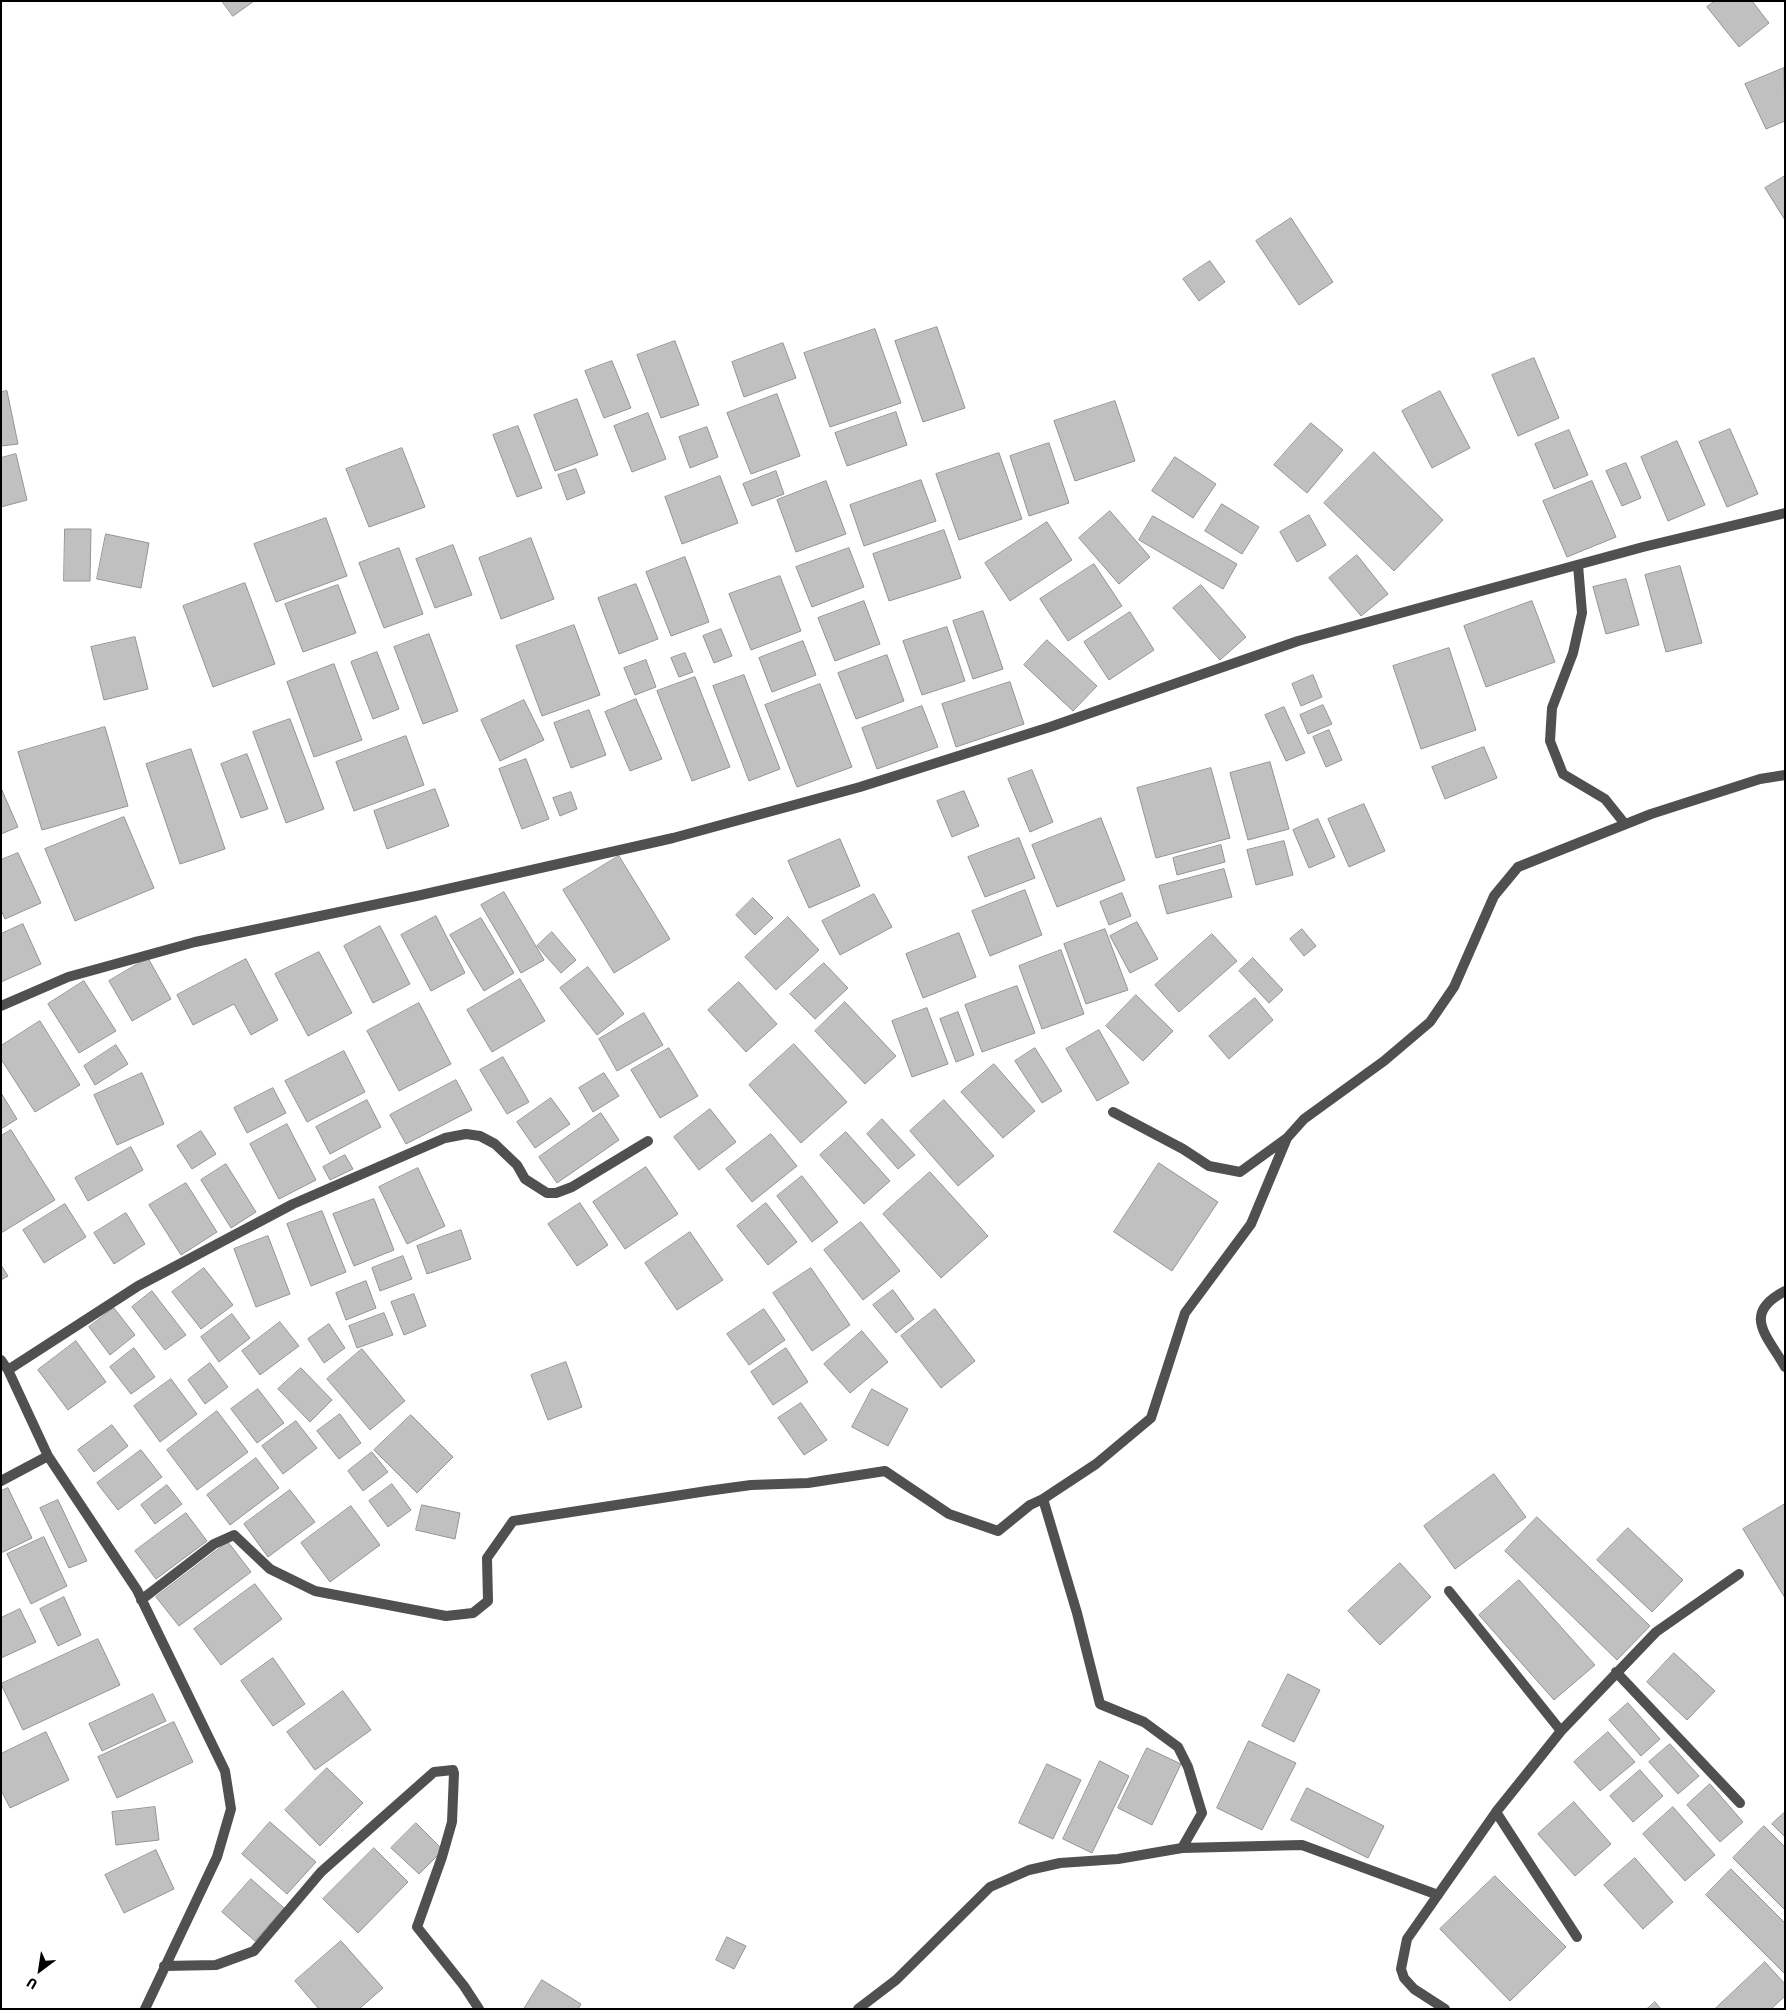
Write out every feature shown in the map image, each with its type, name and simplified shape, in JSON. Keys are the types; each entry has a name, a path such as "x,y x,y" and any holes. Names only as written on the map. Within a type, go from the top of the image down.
{"street":[{"path":"1,1006 68,977 195,942 420,895 672,838 850,789 1050,727 1298,641 1643,547 1785,513"},
{"path":"1578,566 1582,613 1573,653 1552,708 1550,741 1563,774 1605,799 1625,824"},
{"path":"1113,1112 1209,1166 1240,1172 1287,1138 1304,1120 1384,1061 1430,1022 1454,988 1494,896 1518,867 1625,824 1760,779 1785,775"},
{"path":"8,1370 138,1286 164,1272 293,1204 445,1138 466,1134 480,1136 488,1140 495,1144 517,1165 525,1179 547,1193 556,1193 572,1187 648,1141"},
{"path":"141,1600 214,1544 234,1535 270,1569 315,1591 446,1616 472,1613 488,1601 487,1558 513,1520 707,1490 751,1485 808,1483 885,1472 950,1514 998,1531 1030,1505 1043,1499 1096,1464 1151,1418 1185,1313 1251,1224 1287,1138"},
{"path":"1785,1291 1769,1299 1761,1311 1759,1322 1785,1367"},
{"path":"1,1360 8,1370 48,1456 137,1590 225,1771 231,1809 217,1857 145,2009"},
{"path":"1,1481 48,1456"},
{"path":"1043,1499 1077,1613 1100,1704 1144,1722 1178,1747 1188,1767 1202,1813 1182,1848"},
{"path":"1445,2009 1414,1989 1404,1978 1401,1970 1407,1939 1496,1812 1561,1731 1656,1632 1739,1574"},
{"path":"1449,1591 1561,1731"},
{"path":"1616,1672 1740,1804"},
{"path":"164,1966 216,1964 254,1951 321,1872 434,1772 453,1770 452,1822 442,1857 417,1927 449,1966 479,2009"},
{"path":"1496,1812 1576,1937"},
{"path":"858,2009 896,1980 990,1887 1036,1868 1090,1860 1118,1859 1182,1848 1302,1845 1438,1894"}],"building":[{"path":"222,1 254,1 233,16"},
{"path":"1715,1 1752,1 1769,23 1739,47 1707,7"},
{"path":"1784,68 1785,121 1766,129 1745,84"},
{"path":"1785,176 1785,220 1765,188"},
{"path":"1291,218 1333,282 1299,305 1256,241"},
{"path":"1210,261 1225,282 1199,301 1183,279"},
{"path":"937,327 965,408 923,422 895,341"},
{"path":"875,329 901,403 830,427 804,353"},
{"path":"675,341 699,405 661,418 637,355"},
{"path":"783,343 796,378 744,397 732,362"},
{"path":"1534,358 1559,418 1518,436 1492,375"},
{"path":"612,361 631,408 604,418 585,371"},
{"path":"7,391 18,444 1,446 1,392"},
{"path":"1440,391 1470,448 1432,468 1402,411"},
{"path":"777,394 800,456 751,474 727,413"},
{"path":"577,399 598,455 555,471 534,415"},
{"path":"1115,401 1135,461 1075,481 1054,421"},
{"path":"896,412 907,445 847,466 835,433"},
{"path":"648,413 666,459 632,472 614,426"},
{"path":"1311,423 1343,450 1307,493 1274,465"},
{"path":"518,426 542,488 517,497 493,435"},
{"path":"707,427 718,457 690,468 679,437"},
{"path":"1730,429 1758,494 1727,507 1699,442"},
{"path":"1569,430 1588,475 1554,489 1535,444"},
{"path":"1677,441 1705,505 1668,521 1641,457"},
{"path":"1049,443 1069,503 1029,516 1010,456"},
{"path":"402,448 425,507 369,527 346,469"},
{"path":"1374,452 1443,520 1394,571 1324,503"},
{"path":"999,453 1022,519 959,540 936,474"},
{"path":"16,454 27,500 1,507 1,458"},
{"path":"1175,457 1216,484 1193,518 1152,491"},
{"path":"1626,463 1641,498 1622,506 1606,471"},
{"path":"576,469 585,493 567,500 558,475"},
{"path":"776,471 784,494 752,506 743,484"},
{"path":"720,476 738,523 682,544 665,497"},
{"path":"921,480 936,521 864,546 850,505"},
{"path":"826,481 846,534 796,552 777,500"},
{"path":"1592,481 1616,537 1567,557 1543,501"},
{"path":"1222,504 1259,527 1242,554 1205,531"},
{"path":"1110,511 1150,557 1119,584 1079,538"},
{"path":"1309,515 1326,545 1297,562 1280,532"},
{"path":"1153,516 1237,564 1223,589 1139,540"},
{"path":"326,518 347,576 276,602 254,544"},
{"path":"1047,522 1072,560 1010,601 985,563"},
{"path":"65,529 91,529 90,581 64,581"},
{"path":"944,530 961,578 889,601 873,554"},
{"path":"106,534 149,543 141,588 97,579"},
{"path":"531,538 554,599 501,619 479,558"},
{"path":"453,545 472,595 435,608 416,559"},
{"path":"399,548 423,614 384,628 359,563"},
{"path":"849,548 864,587 812,607 796,567"},
{"path":"1357,555 1388,594 1361,616 1329,578"},
{"path":"685,557 709,622 671,636 646,572"},
{"path":"1094,564 1122,606 1068,641 1040,599"},
{"path":"1680,566 1702,643 1666,652 1645,575"},
{"path":"780,576 801,631 751,650 729,594"},
{"path":"1626,579 1639,625 1606,634 1593,587"},
{"path":"245,583 275,664 213,687 183,606"},
{"path":"636,584 658,639 619,654 598,598"},
{"path":"338,585 356,633 303,652 285,604"},
{"path":"1201,585 1246,637 1220,660 1173,608"},
{"path":"864,601 880,644 835,661 818,618"},
{"path":"1532,601 1555,662 1486,687 1464,626"},
{"path":"983,611 1003,669 973,679 953,621"},
{"path":"1130,612 1154,650 1109,680 1084,642"},
{"path":"574,625 600,695 542,716 516,646"},
{"path":"947,627 965,681 922,695 903,641"},
{"path":"721,629 732,656 714,663 703,636"},
{"path":"429,634 458,711 423,724 394,647"},
{"path":"135,637 148,689 104,700 91,647"},
{"path":"1047,640 1097,686 1073,711 1024,665"},
{"path":"803,641 816,675 772,692 759,658"},
{"path":"1449,648 1476,730 1421,749 1393,666"},
{"path":"377,652 399,709 373,719 351,662"},
{"path":"685,653 693,672 679,677 671,658"},
{"path":"887,655 904,701 856,719 838,673"},
{"path":"646,660 656,687 635,695 624,668"},
{"path":"334,664 362,740 314,757 287,682"},
{"path":"744,675 780,769 749,781 713,686"},
{"path":"1313,675 1322,697 1301,706 1292,684"},
{"path":"695,677 730,767 692,781 657,691"},
{"path":"1010,682 1024,724 956,747 942,704"},
{"path":"820,684 852,767 797,787 765,705"},
{"path":"636,699 662,759 630,771 605,712"},
{"path":"524,700 544,740 500,761 481,720"},
{"path":"1323,705 1332,724 1308,734 1300,715"},
{"path":"922,706 938,747 877,769 862,728"},
{"path":"1284,707 1305,753 1286,761 1265,715"},
{"path":"589,710 606,755 571,768 554,723"},
{"path":"290,719 324,809 286,823 253,732"},
{"path":"105,727 128,806 42,830 18,752"},
{"path":"1329,730 1342,760 1326,767 1313,737"},
{"path":"406,736 424,785 354,811 336,762"},
{"path":"1484,747 1497,778 1445,799 1432,767"},
{"path":"191,749 225,849 180,864 146,764"},
{"path":"247,754 268,809 241,818 221,764"},
{"path":"526,759 549,819 522,829 499,769"},
{"path":"1270,762 1289,829 1248,840 1230,773"},
{"path":"1211,768 1230,838 1156,858 1137,788"},
{"path":"1032,770 1053,822 1030,832 1008,779"},
{"path":"1,788 18,827 1,834"},
{"path":"435,789 449,826 387,849 374,811"},
{"path":"964,791 979,826 952,837 937,801"},
{"path":"571,792 577,809 560,816 553,798"},
{"path":"1364,804 1385,851 1349,867 1328,819"},
{"path":"124,817 154,888 75,921 45,849"},
{"path":"1101,818 1125,880 1057,907 1032,845"},
{"path":"1318,819 1335,857 1309,868 1293,830"},
{"path":"1019,838 1035,878 985,897 968,857"},
{"path":"840,839 860,886 809,908 788,861"},
{"path":"1284,841 1293,875 1256,885 1247,850"},
{"path":"1221,845 1225,862 1177,875 1173,858"},
{"path":"18,853 41,903 5,919 1,910 1,860"},
{"path":"619,856 670,939 614,973 563,890"},
{"path":"1224,869 1232,897 1167,914 1159,886"},
{"path":"1025,890 1042,935 990,956 972,911"},
{"path":"504,892 544,960 521,973 481,905"},
{"path":"1122,893 1131,916 1109,925 1100,902"},
{"path":"874,894 892,927 840,955 822,921"},
{"path":"753,898 773,918 755,935 736,915"},
{"path":"436,916 465,973 431,991 401,935"},
{"path":"788,917 819,950 776,990 745,957"},
{"path":"481,918 514,973 484,991 450,935"},
{"path":"1137,922 1158,959 1130,973 1110,936"},
{"path":"23,924 41,964 1,982 1,934"},
{"path":"380,926 410,984 373,1003 344,946"},
{"path":"1105,929 1128,990 1086,1004 1064,944"},
{"path":"1302,929 1316,946 1304,956 1290,939"},
{"path":"552,932 576,960 561,973 537,946"},
{"path":"959,933 976,977 923,998 906,954"},
{"path":"1212,934 1237,961 1179,1012 1155,985"},
{"path":"1061,950 1084,1014 1042,1029 1019,966"},
{"path":"319,952 352,1013 308,1036 275,974"},
{"path":"148,958 171,999 132,1021 109,981"},
{"path":"1253,958 1283,990 1269,1003 1239,971"},
{"path":"246,959 278,1020 251,1035 234,1004 193,1025 177,995"},
{"path":"824,963 848,988 815,1019 790,994"},
{"path":"588,967 624,1014 597,1035 560,988"},
{"path":"520,979 545,1021 492,1052 467,1010"},
{"path":"84,981 116,1031 79,1053 48,1004"},
{"path":"739,982 777,1024 746,1052 708,1010"},
{"path":"1017,986 1035,1033 982,1052 965,1005"},
{"path":"1136,995 1173,1031 1143,1061 1106,1026"},
{"path":"1255,998 1273,1020 1229,1059 1209,1036"},
{"path":"845,1002 896,1056 865,1084 815,1031"},
{"path":"419,1003 451,1064 399,1091 367,1031"},
{"path":"927,1008 948,1064 912,1077 892,1021"},
{"path":"958,1012 974,1055 956,1062 940,1019"},
{"path":"644,1013 663,1045 617,1071 599,1039"},
{"path":"40,1021 80,1085 35,1112 1,1059 1,1046"},
{"path":"1099,1030 1129,1083 1097,1101 1066,1049"},
{"path":"794,1044 847,1102 801,1143 749,1085"},
{"path":"116,1045 128,1064 95,1085 84,1066"},
{"path":"669,1048 698,1096 660,1118 631,1070"},
{"path":"1035,1048 1062,1091 1042,1103 1015,1061"},
{"path":"344,1051 365,1092 307,1122 285,1081"},
{"path":"503,1057 529,1102 507,1114 480,1070"},
{"path":"994,1064 1035,1111 1003,1138 961,1092"},
{"path":"142,1073 164,1124 117,1145 94,1095"},
{"path":"604,1073 619,1096 593,1112 579,1088"},
{"path":"456,1080 472,1110 406,1144 390,1115"},
{"path":"273,1088 286,1113 247,1133 234,1108"},
{"path":"1,1093 17,1119 1,1129"},
{"path":"551,1098 570,1124 535,1148 517,1122"},
{"path":"367,1100 381,1127 330,1154 316,1127"},
{"path":"944,1100 994,1156 958,1186 910,1131"},
{"path":"710,1109 736,1142 699,1170 674,1137"},
{"path":"601,1113 619,1140 557,1183 539,1157"},
{"path":"882,1119 915,1155 898,1169 867,1134"},
{"path":"287,1124 316,1180 279,1199 250,1144"},
{"path":"11,1130 55,1200 1,1233 1,1136"},
{"path":"201,1131 216,1154 192,1169 177,1146"},
{"path":"846,1132 890,1181 864,1204 820,1155"},
{"path":"771,1134 797,1166 752,1202 726,1169"},
{"path":"131,1147 143,1170 88,1201 75,1178"},
{"path":"345,1155 353,1169 330,1180 323,1167"},
{"path":"1159,1163 1218,1202 1172,1271 1114,1232"},
{"path":"226,1164 256,1212 231,1228 201,1180"},
{"path":"646,1167 678,1214 625,1249 593,1202"},
{"path":"418,1168 445,1226 407,1244 379,1187"},
{"path":"930,1172 988,1236 941,1278 883,1214"},
{"path":"802,1176 838,1222 812,1242 777,1196"},
{"path":"186,1183 217,1232 181,1255 149,1205"},
{"path":"374,1199 394,1250 354,1266 333,1214"},
{"path":"580,1203 608,1245 577,1266 548,1224"},
{"path":"766,1203 797,1242 768,1265 737,1226"},
{"path":"65,1204 86,1237 44,1263 23,1230"},
{"path":"322,1211 346,1272 311,1286 287,1224"},
{"path":"126,1213 145,1244 114,1264 94,1233"},
{"path":"861,1222 900,1271 863,1300 824,1250"},
{"path":"461,1230 471,1259 427,1274 417,1246"},
{"path":"690,1232 723,1280 677,1310 645,1263"},
{"path":"268,1236 290,1294 256,1307 234,1249"},
{"path":"403,1256 412,1279 380,1291 372,1268"},
{"path":"1,1265 8,1276 1,1280"},
{"path":"204,1268 233,1305 201,1329 172,1292"},
{"path":"811,1268 850,1325 812,1351 773,1293"},
{"path":"366,1281 376,1308 346,1320 336,1293"},
{"path":"893,1290 914,1319 896,1333 873,1305"},
{"path":"152,1291 186,1335 165,1350 132,1307"},
{"path":"414,1294 426,1326 404,1335 391,1302"},
{"path":"114,1308 135,1335 110,1355 89,1327"},
{"path":"764,1309 785,1340 749,1365 727,1334"},
{"path":"935,1309 975,1361 941,1388 901,1336"},
{"path":"384,1313 393,1335 357,1348 349,1326"},
{"path":"232,1314 250,1338 219,1362 201,1337"},
{"path":"280,1322 299,1346 260,1375 242,1351"},
{"path":"329,1324 345,1348 324,1363 308,1339"},
{"path":"862,1331 888,1362 850,1393 824,1364"},
{"path":"76,1341 106,1382 68,1410 38,1370"},
{"path":"134,1348 155,1377 131,1394 110,1367"},
{"path":"786,1348 808,1382 773,1405 751,1372"},
{"path":"362,1349 405,1401 370,1430 327,1379"},
{"path":"566,1362 582,1407 548,1420 531,1375"},
{"path":"210,1363 228,1387 205,1404 188,1380"},
{"path":"301,1368 332,1400 310,1422 278,1389"},
{"path":"171,1379 197,1414 160,1442 134,1406"},
{"path":"258,1389 284,1423 257,1443 231,1409"},
{"path":"872,1389 908,1409 888,1446 852,1427"},
{"path":"801,1403 827,1440 804,1455 778,1418"},
{"path":"217,1411 248,1452 197,1490 167,1450"},
{"path":"340,1414 361,1443 339,1459 317,1431"},
{"path":"411,1415 453,1457 417,1493 374,1450"},
{"path":"296,1421 317,1448 283,1474 262,1446"},
{"path":"112,1425 128,1446 94,1472 78,1450"},
{"path":"141,1450 162,1477 118,1510 97,1483"},
{"path":"372,1452 388,1472 363,1491 348,1471"},
{"path":"256,1458 279,1488 230,1525 207,1495"},
{"path":"1494,1474 1526,1517 1455,1569 1424,1526"},
{"path":"392,1484 411,1510 388,1527 369,1501"},
{"path":"167,1485 182,1504 155,1524 141,1505"},
{"path":"8,1488 32,1538 1,1553 1,1491"},
{"path":"290,1490 315,1522 268,1557 244,1524"},
{"path":"58,1500 87,1561 69,1568 40,1508"},
{"path":"1785,1504 1785,1598 1743,1529"},
{"path":"422,1505 460,1513 455,1539 416,1530"},
{"path":"351,1506 380,1545 330,1582 301,1543"},
{"path":"186,1513 207,1541 156,1579 135,1551"},
{"path":"1537,1517 1650,1626 1617,1660 1505,1551"},
{"path":"1628,1528 1683,1580 1652,1612 1597,1560"},
{"path":"44,1537 67,1586 31,1604 7,1554"},
{"path":"228,1542 251,1572 179,1626 156,1597"},
{"path":"1400,1563 1431,1597 1380,1645 1348,1611"},
{"path":"1519,1580 1595,1665 1554,1700 1479,1615"},
{"path":"255,1584 282,1619 221,1665 194,1629"},
{"path":"64,1597 81,1635 58,1646 40,1609"},
{"path":"20,1609 36,1642 1,1658 1,1618"},
{"path":"98,1639 120,1685 23,1730 1,1684"},
{"path":"1674,1653 1715,1691 1687,1720 1647,1682"},
{"path":"273,1658 305,1704 273,1726 241,1681"},
{"path":"1288,1674 1320,1690 1294,1742 1262,1726"},
{"path":"343,1691 371,1730 315,1770 287,1732"},
{"path":"153,1694 166,1721 102,1751 89,1724"},
{"path":"1628,1703 1660,1739 1641,1756 1609,1720"},
{"path":"174,1722 193,1762 117,1798 98,1757"},
{"path":"46,1732 69,1780 10,1808 1,1790 1,1754"},
{"path":"1608,1732 1635,1762 1600,1791 1574,1762"},
{"path":"1249,1741 1296,1763 1262,1830 1217,1808"},
{"path":"1670,1744 1699,1776 1678,1794 1649,1762"},
{"path":"1147,1748 1181,1764 1152,1825 1118,1808"},
{"path":"1100,1761 1129,1776 1092,1853 1063,1839"},
{"path":"1047,1764 1081,1780 1053,1839 1019,1823"},
{"path":"327,1768 363,1803 320,1846 285,1810"},
{"path":"1640,1770 1663,1796 1633,1822 1610,1796"},
{"path":"1710,1784 1743,1822 1720,1842 1687,1805"},
{"path":"1307,1788 1384,1826 1368,1858 1291,1820"},
{"path":"1574,1802 1611,1844 1575,1876 1538,1834"},
{"path":"155,1807 159,1840 116,1845 112,1812"},
{"path":"1673,1807 1715,1855 1685,1881 1643,1834"},
{"path":"1785,1812 1785,1837 1772,1824"},
{"path":"270,1822 316,1862 287,1894 242,1854"},
{"path":"416,1823 443,1850 419,1874 391,1848"},
{"path":"1764,1826 1785,1847 1785,1910 1733,1858"},
{"path":"374,1848 408,1882 358,1933 323,1899"},
{"path":"156,1850 174,1889 124,1913 105,1875"},
{"path":"1635,1858 1673,1902 1643,1929 1604,1885"},
{"path":"1731,1869 1785,1923 1785,1974 1706,1895"},
{"path":"1495,1876 1566,1947 1510,2001 1440,1929"},
{"path":"251,1879 284,1908 255,1941 222,1912"},
{"path":"727,1937 746,1946 734,1969 716,1960"},
{"path":"341,1941 383,1988 359,2009 319,2009 295,1981"},
{"path":"1765,1962 1785,1984 1785,1996 1771,2009 1715,2009"},
{"path":"542,1980 581,2004 578,2009 524,2009"},
{"path":"1655,2002 1661,2009 1647,2009"}]}
